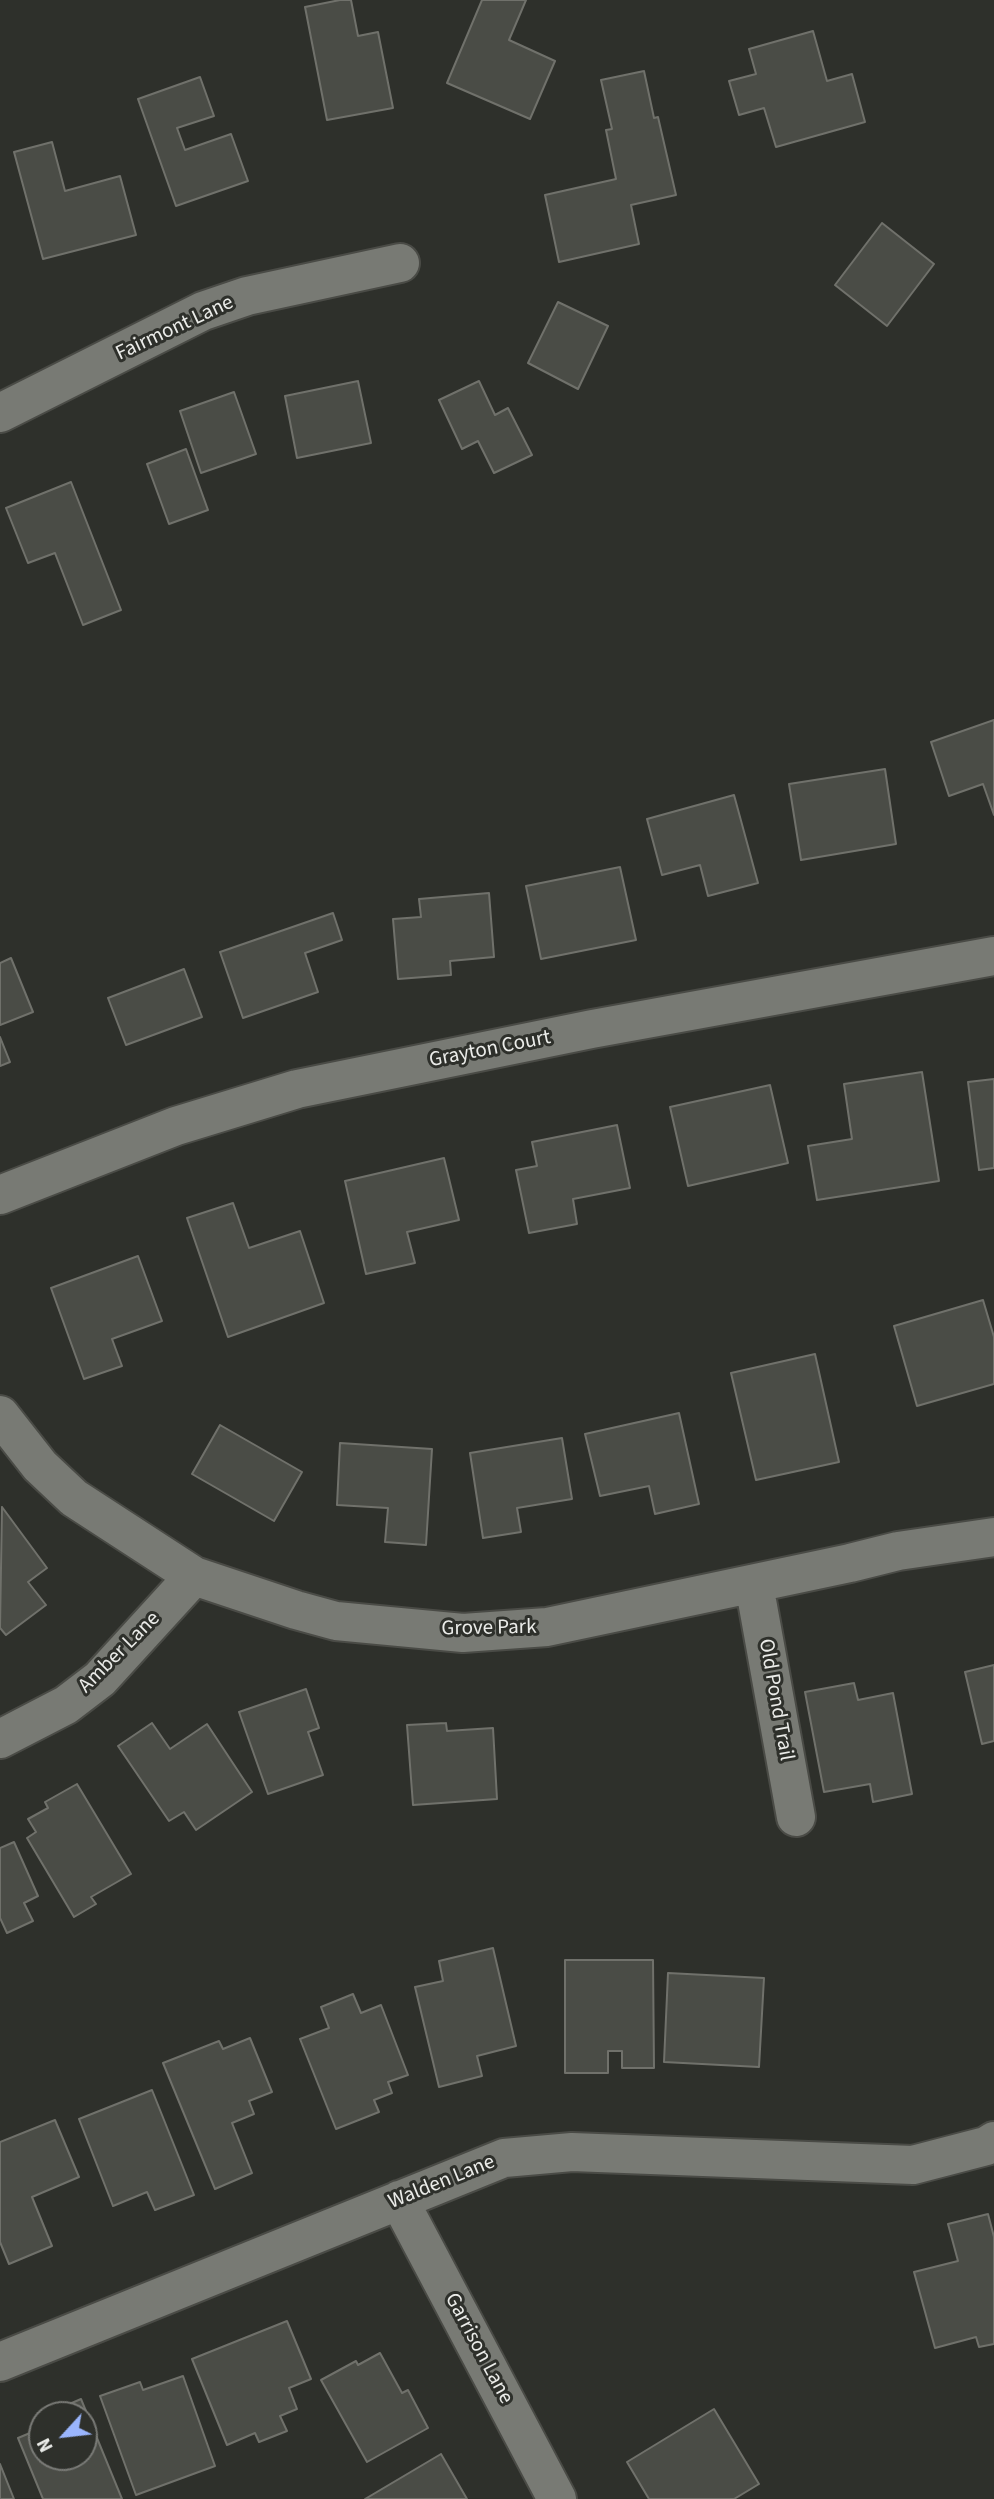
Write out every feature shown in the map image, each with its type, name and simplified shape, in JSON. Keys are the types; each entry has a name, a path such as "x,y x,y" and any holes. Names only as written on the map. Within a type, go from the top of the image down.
{"street":[{"name":"Fairmont Lane","path":"0,413 203,312 247,296 400,263"},
{"name":"Grayton Court","path":"0,1195 176,1126 297,1089 592,1029 994,956"},
{"name":"Grove Park","path":"0,1415 40,1466 74,1498 194,1576 336,1621 463,1633 547,1627 898,1551 994,1537"},
{"name":"Amber Lane","path":"0,1739 66,1705 100,1679 194,1576"},
{"name":"Old Pond Trail","path":"754,1584 796,1817"},
{"name":"Walden Lane","path":"0,2362 504,2158 572,2152 913,2165 986,2146 994,2141"},
{"name":"Garrison Lane","path":"399,2200 557,2499"}],"building":[{"path":"351,0 358,36 378,32 393,108 327,120 305,7"},
{"path":"482,0 526,0 509,40 555,61 530,119 447,83"},
{"path":"813,31 827,81 852,74 865,122 776,147 764,108 739,115 729,81 756,74 749,49"},
{"path":"644,71 676,195 631,205 639,244 559,262 545,195 616,179 606,130 612,129 601,80"},
{"path":"200,77 214,116 177,128 185,150 231,134 248,181 176,206 138,99"},
{"path":"52,142 65,191 120,176 136,235 43,259 14,152"},
{"path":"882,223 934,264 887,326 835,285"},
{"path":"558,302 608,326 578,389 528,363"},
{"path":"358,381 371,443 297,458 285,396"},
{"path":"479,381 495,415 508,408 532,455 494,473 478,441 462,449 439,400"},
{"path":"234,392 256,454 201,473 180,411"},
{"path":"186,449 208,510 169,524 147,464"},
{"path":"71,482 121,610 83,625 55,553 28,563 6,508"},
{"path":"994,720 994,815 983,784 949,796 931,742"},
{"path":"885,769 896,844 801,860 789,784"},
{"path":"734,795 758,883 708,896 700,865 662,875 647,819"},
{"path":"620,867 636,940 541,959 526,886"},
{"path":"489,893 494,957 450,961 451,975 398,979 393,919 421,917 419,899"},
{"path":"333,913 342,940 305,953 318,992 243,1018 220,952"},
{"path":"11,958 33,1012 0,1025 0,963"},
{"path":"184,969 202,1017 126,1045 108,998"},
{"path":"0,1037 10,1062 0,1066"},
{"path":"922,1072 939,1181 817,1200 808,1146 852,1139 844,1084"},
{"path":"994,1079 994,1168 979,1170 968,1082"},
{"path":"770,1085 788,1163 688,1186 670,1107"},
{"path":"617,1125 630,1188 573,1199 577,1224 529,1233 516,1170 537,1166 532,1142"},
{"path":"444,1158 459,1220 407,1232 415,1263 366,1274 345,1181"},
{"path":"233,1203 249,1248 300,1231 324,1303 228,1337 187,1218"},
{"path":"138,1256 162,1321 112,1339 122,1366 84,1379 51,1288"},
{"path":"983,1300 994,1337 994,1384 917,1406 894,1326"},
{"path":"815,1354 839,1462 756,1480 731,1373"},
{"path":"679,1413 699,1504 655,1514 649,1486 600,1496 585,1434"},
{"path":"220,1425 302,1472 274,1521 192,1474"},
{"path":"562,1438 572,1499 517,1508 521,1532 483,1538 470,1453"},
{"path":"340,1443 432,1449 426,1545 385,1542 388,1508 337,1505"},
{"path":"2,1507 47,1568 28,1582 46,1605 6,1635 0,1628"},
{"path":"994,1665 994,1741 982,1744 965,1672"},
{"path":"854,1683 858,1700 893,1693 912,1794 873,1802 870,1784 824,1792 805,1692"},
{"path":"306,1689 319,1728 308,1732 323,1775 268,1794 239,1712"},
{"path":"152,1723 170,1749 207,1724 252,1792 196,1830 184,1812 169,1821 118,1746"},
{"path":"446,1723 447,1731 493,1728 497,1799 413,1805 407,1725"},
{"path":"77,1784 131,1874 91,1897 96,1904 74,1917 27,1838 36,1832 28,1819 48,1808 45,1802"},
{"path":"14,1842 38,1896 24,1903 33,1921 7,1933 0,1918 0,1848"},
{"path":"493,1948 516,2046 477,2056 482,2076 439,2087 415,1987 443,1981 439,1961"},
{"path":"565,1960 653,1960 654,2068 622,2068 622,2051 608,2051 608,2073 565,2073"},
{"path":"668,1973 764,1978 759,2067 664,2062"},
{"path":"353,1994 361,2013 381,2005 408,2075 388,2082 392,2093 374,2100 379,2112 336,2129 300,2039 329,2028 321,2007"},
{"path":"250,2038 272,2092 249,2101 254,2114 232,2123 252,2173 215,2189 163,2063 219,2041 223,2049"},
{"path":"152,2090 194,2195 155,2210 147,2192 113,2206 79,2119"},
{"path":"55,2120 79,2177 32,2197 52,2246 9,2264 0,2242 0,2142"},
{"path":"988,2214 994,2237 994,2344 979,2347 976,2337 935,2348 914,2272 958,2261 948,2224"},
{"path":"287,2321 311,2379 289,2388 297,2409 280,2416 287,2431 259,2442 255,2433 227,2445 192,2359"},
{"path":"380,2353 402,2393 408,2390 428,2428 367,2462 321,2380 356,2361 358,2365"},
{"path":"183,2376 215,2466 136,2495 100,2396 140,2382 143,2390"},
{"path":"714,2409 759,2484 734,2499 649,2499 627,2462"},
{"path":"28,2434 28,2462 18,2438"},
{"path":"98,2440 122,2499 43,2499 32,2471 98,2471"},
{"path":"441,2454 467,2499 365,2499"},
{"path":"0,2464 14,2499 0,2499"}]}
